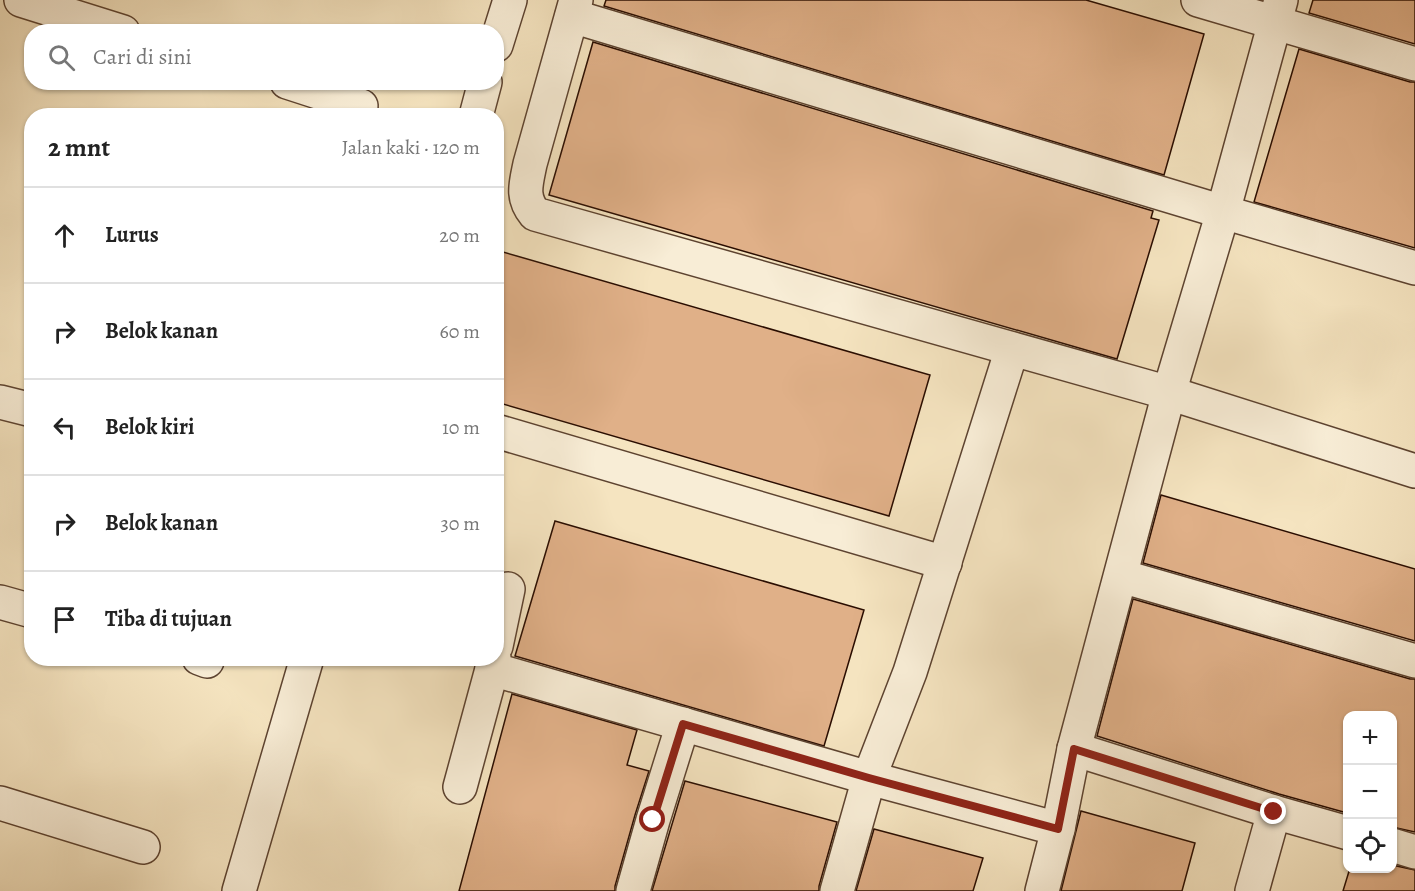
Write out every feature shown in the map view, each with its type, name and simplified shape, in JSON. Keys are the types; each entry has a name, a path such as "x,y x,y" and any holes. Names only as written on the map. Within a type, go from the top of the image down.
{"street":[{"path":"21,0 98,24"},
{"path":"503,24 510,0"},
{"path":"1198,0 1278,12 1415,64"},
{"path":"1415,268 1223,212 574,8 525,186 529,207 535,214 1169,393 1415,471"},
{"path":"1041,891 1058,829 1074,749 1169,393 1223,212 1278,12"},
{"path":"312,90 361,106"},
{"path":"478,108 483,90"},
{"path":"837,891 869,778 909,672 1012,349"},
{"path":"0,402 24,408"},
{"path":"504,433 945,563"},
{"path":"1121,576 1415,662"},
{"path":"504,609 508,589"},
{"path":"0,602 24,609"},
{"path":"504,661 683,724 869,778 1058,829"},
{"path":"239,891 305,666"},
{"path":"460,787 492,666"},
{"path":"633,891 683,724"},
{"path":"1074,749 1343,832"},
{"path":"0,803 143,847"},
{"path":"1252,891 1274,812"},
{"path":"1397,847 1415,852"}],"building":[{"path":"606,0 1086,0 1204,34 1164,175 604,6"},
{"path":"1313,0 1415,0 1415,44 1309,13"},
{"path":"593,42 1153,211 1151,218 1159,220 1117,359 549,195"},
{"path":"1299,49 1415,82 1415,248 1254,202"},
{"path":"504,252 930,375 889,516 504,404"},
{"path":"1161,495 1415,569 1415,641 1143,563"},
{"path":"555,521 864,610 824,746 515,656"},
{"path":"1133,599 1415,679 1415,832 1397,828 1397,711 1343,711 1343,812 1097,736"},
{"path":"512,694 637,730 627,765 649,771 615,891 459,891"},
{"path":"685,781 837,822 819,891 652,891"},
{"path":"1081,811 1195,843 1182,891 1061,891"},
{"path":"874,829 983,858 973,891 856,891"},
{"path":"1397,866 1415,870 1415,891 1343,891 1348,873 1397,873"}],"route":[{"path":"653,820 683,724 869,778 1058,829 1074,749 1274,812"}]}
